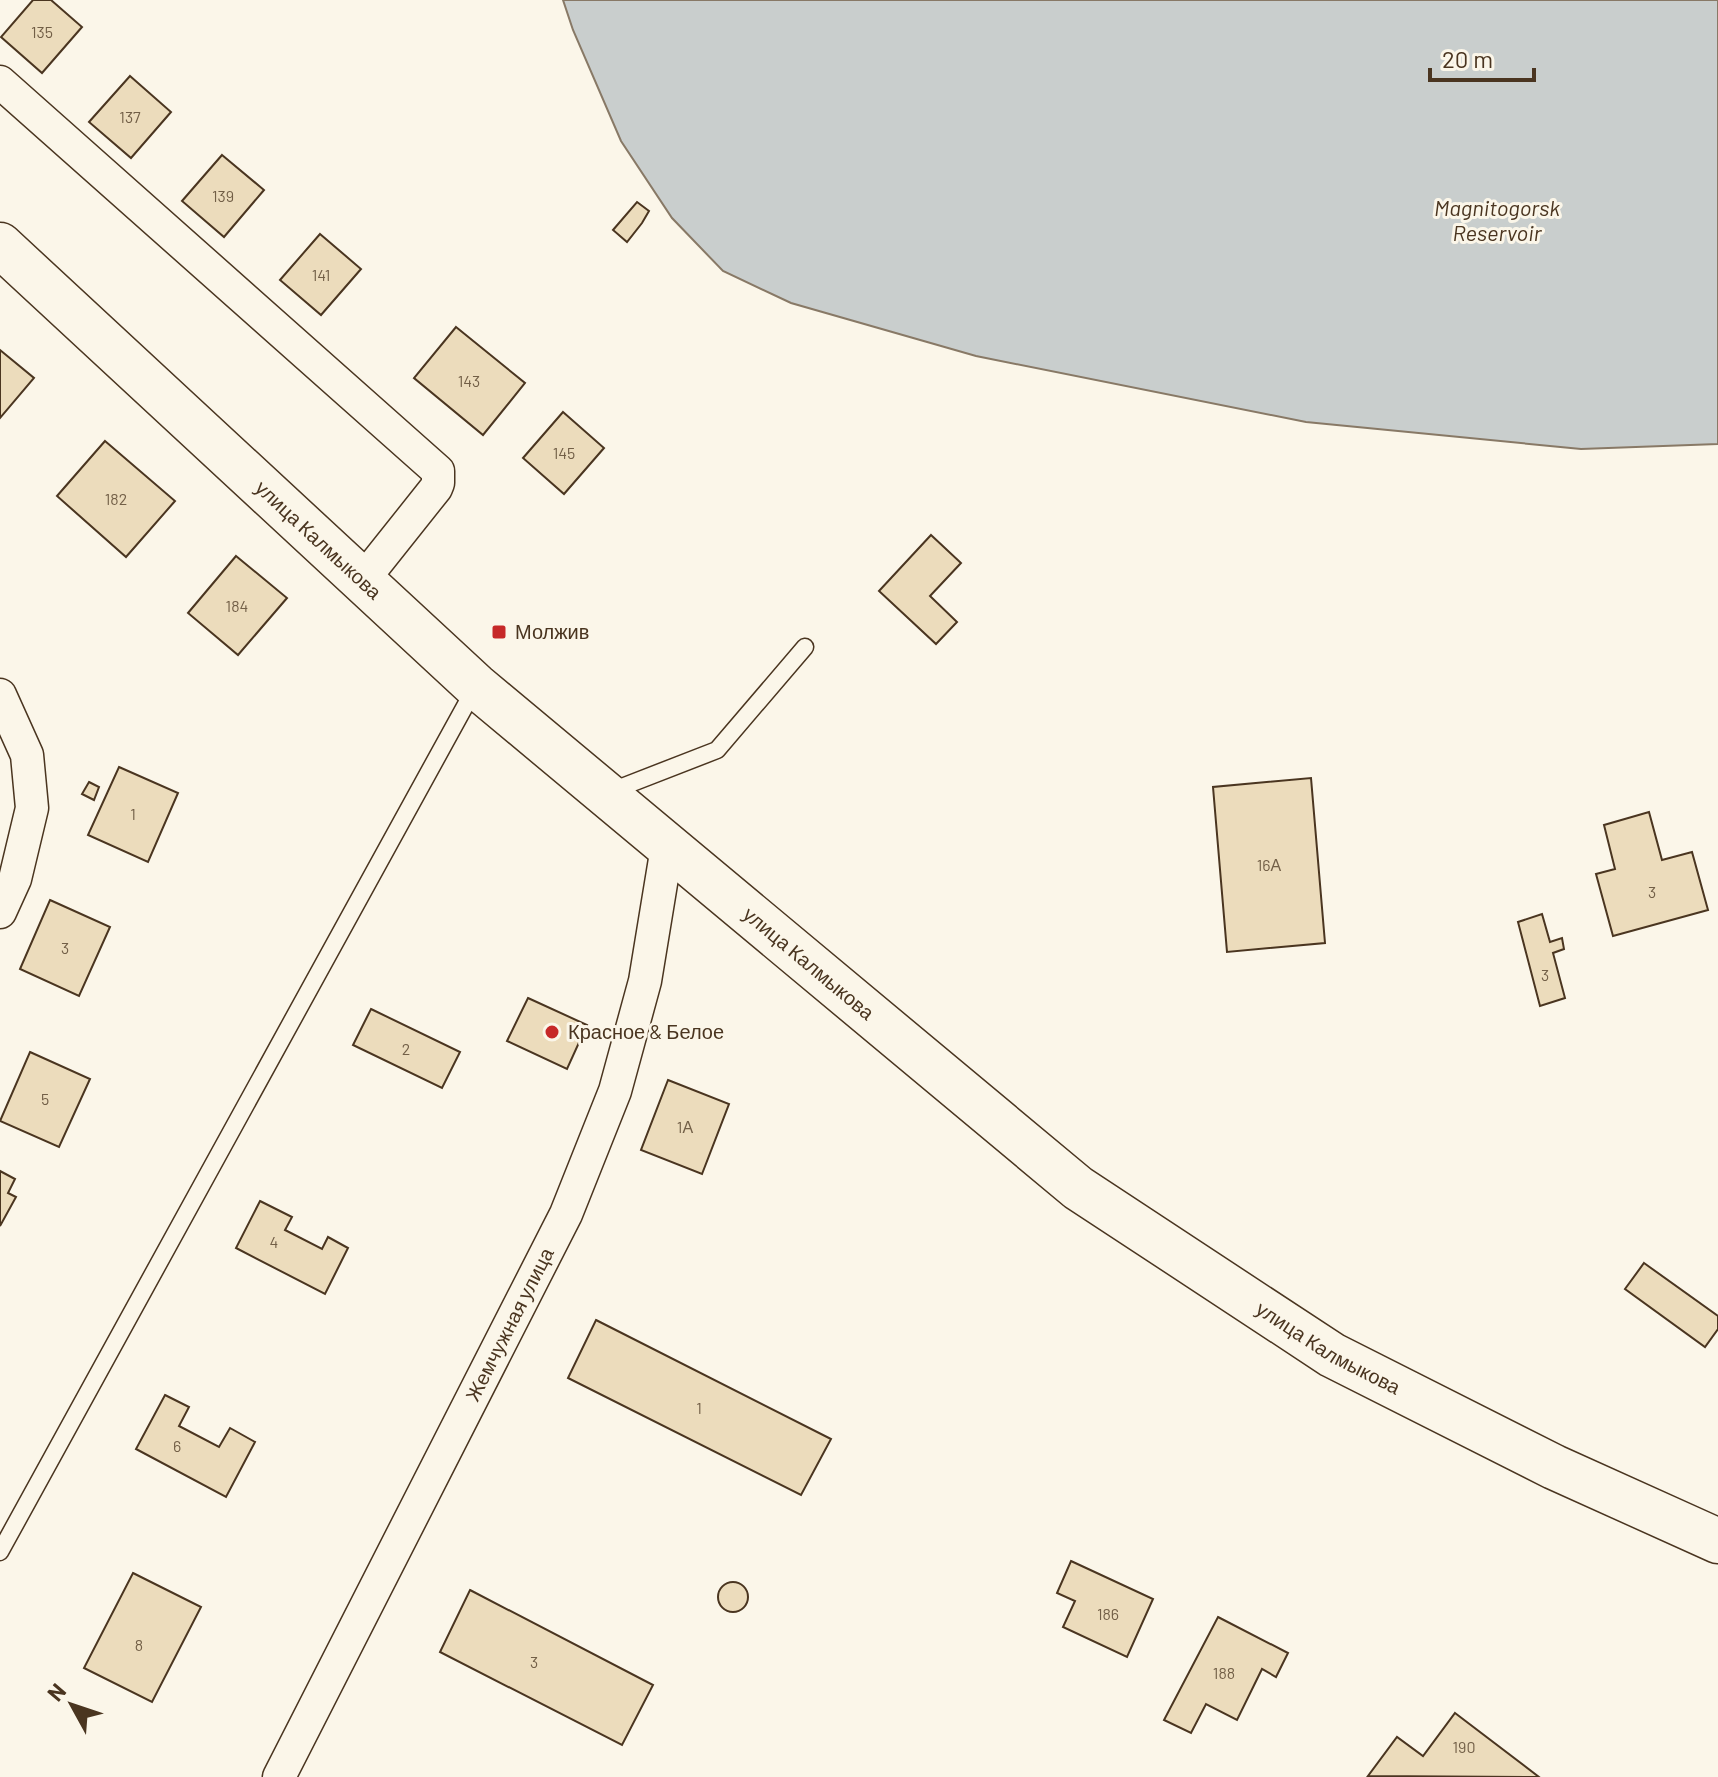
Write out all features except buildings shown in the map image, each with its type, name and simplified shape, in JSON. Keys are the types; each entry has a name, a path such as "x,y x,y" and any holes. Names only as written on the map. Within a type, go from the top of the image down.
{"main road":[{"name":"улица Калмыкова","path":"0,245 476,686 1078,1188 1332,1355 1554,1467 1718,1541"}],"street":[{"path":"0,82 438,471 436,488 362,581"},
{"path":"0,695 27,755 32,808 15,879 0,912"},
{"name":"Жемчужная улица","path":"279,1777 566,1214 619,1078 645,981 667,847"}],"lane":[{"path":"604,794 717,750 805,647"},
{"path":"0,1552 476,686"}],"water":[{"name":"Magnitogorsk Reservoir","path":"563,0 1718,0 1718,444 1581,449 1306,422 976,356 791,303 723,271 672,218 621,141"}],"place":[{"name":"Молжив","path":"499,632"},
{"name":"Красное & Белое","path":"552,1032"}]}
